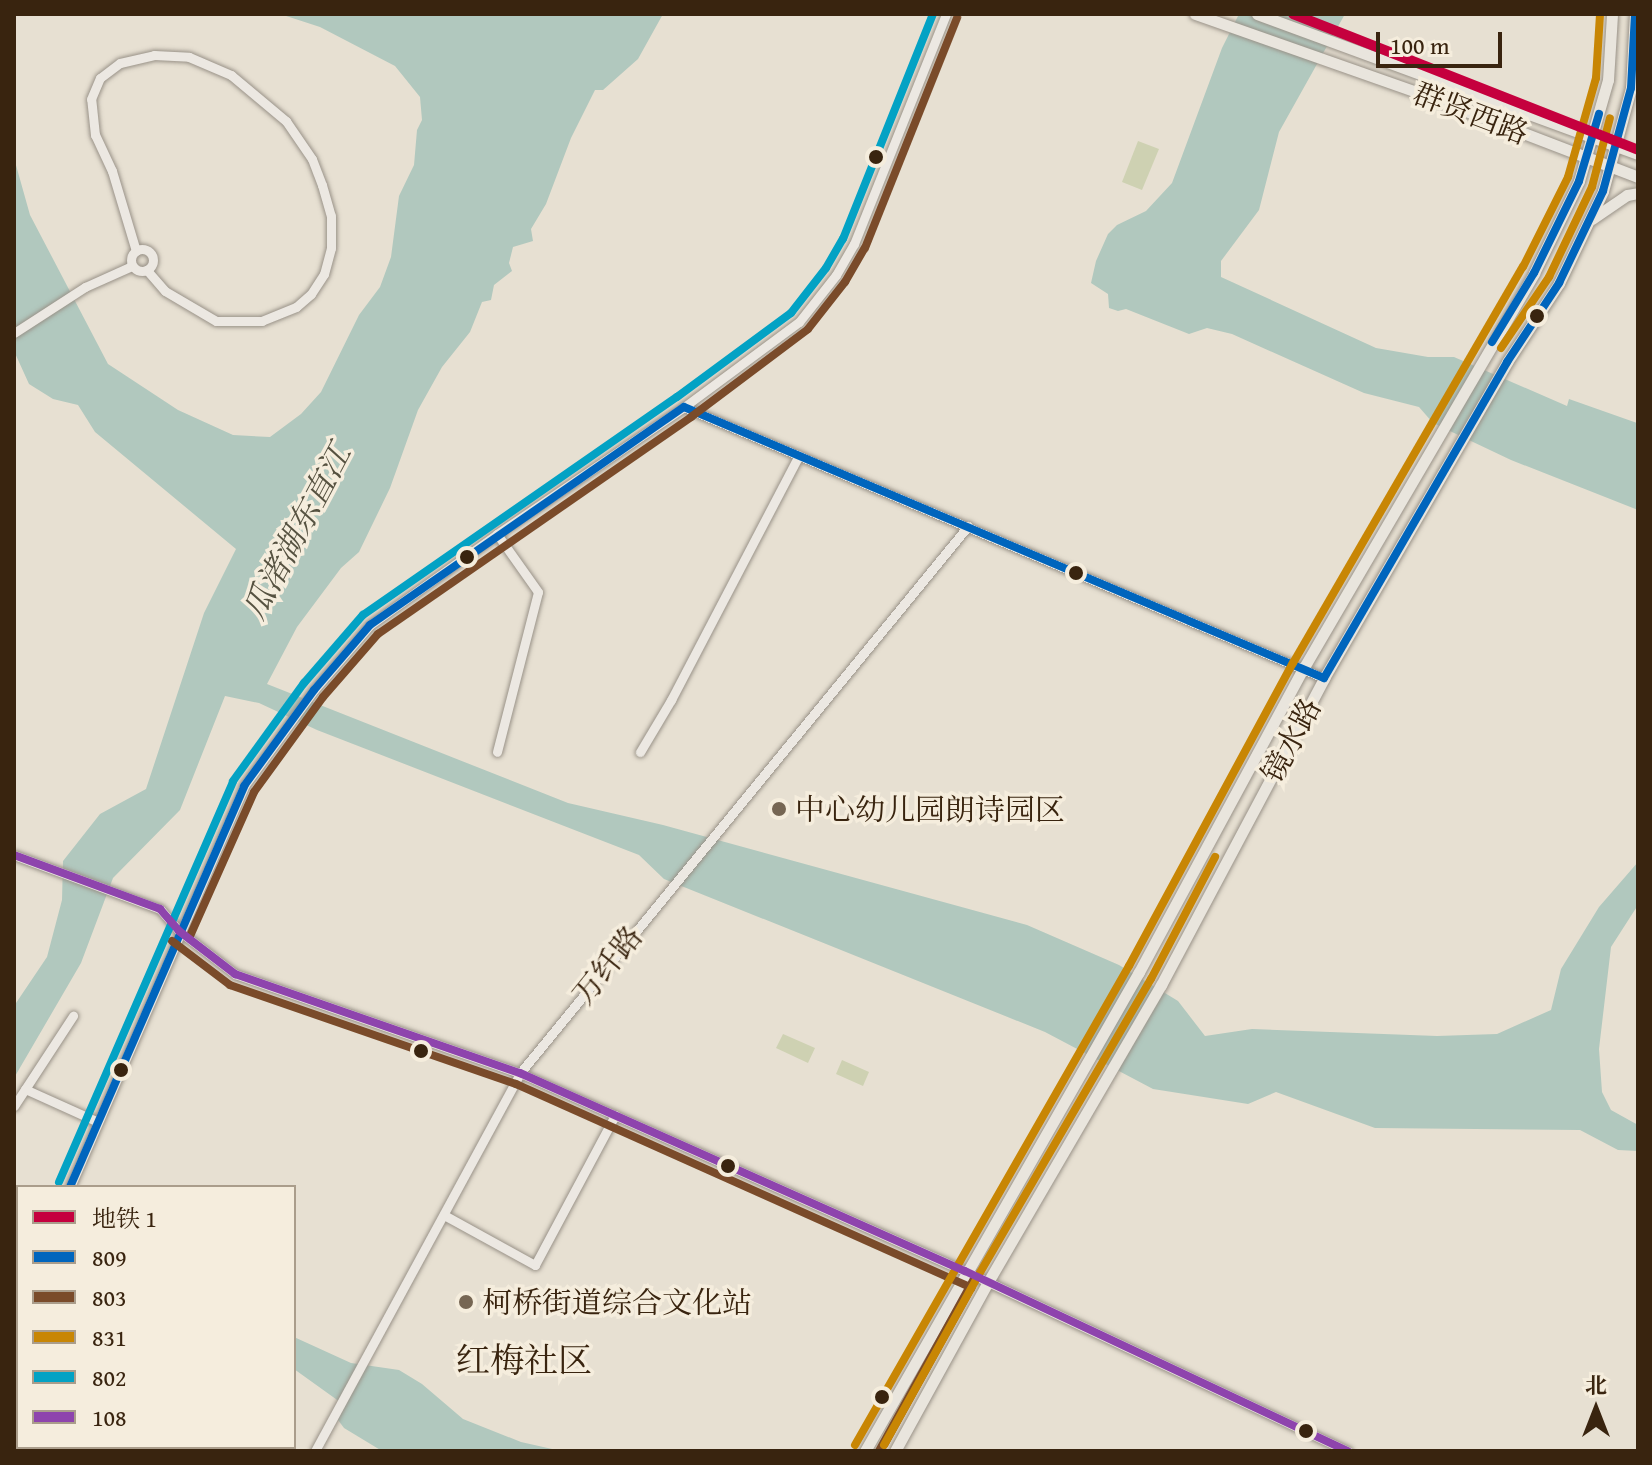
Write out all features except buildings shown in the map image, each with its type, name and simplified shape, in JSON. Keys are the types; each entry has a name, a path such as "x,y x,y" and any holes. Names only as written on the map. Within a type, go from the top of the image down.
{"main road":[{"name":"群贤西路","path":"1257,14 1638,154"},
{"name":"镜水路","path":"865,1451 965,1271 1139,972 1303,669 1534,273 1579,181 1586,158 1608,80 1612,14"},
{"name":"镜水路","path":"895,1451 988,1282 1161,985 1324,678 1507,362 1559,283 1588,222 1616,146 1634,71 1635,14"},
{"name":"群贤西路","path":"1200,16 1638,177"},
{"path":"1634,71 1638,98"},
{"path":"1588,222 1627,195 1638,193"}],"street":[{"path":"71,1185 244,786 314,690 370,625 684,407 799,322 836,275 854,244 946,14"},
{"path":"136,251 112,171 93,125 91,99 95,86 106,71 135,59 170,55 189,57 231,75 286,121 312,159 322,185 331,216 331,248 324,274 311,294 296,307 262,321 216,321 165,291 147,270"},
{"path":"146,250 151,255 152,265 147,270 139,271 132,266 131,257 136,251 146,250"},
{"path":"14,333 85,287 132,266"},
{"path":"684,407 1324,678"},
{"path":"640,752 671,700 799,455"},
{"name":"万纤路","path":"315,1451 520,1073 713,833 968,526"},
{"path":"497,534 538,592 497,752"},
{"path":"14,855 160,909 179,931 235,974 520,1073 965,1271 1348,1451"},
{"path":"14,1106 73,1016"},
{"path":"25,1089 98,1122"},
{"path":"444,1215 535,1265 615,1115"}],"shaded area":[{"path":"1138,141 1159,149 1142,190 1122,182"},
{"path":"783,1034 815,1048 808,1063 776,1048"},
{"path":"842,1060 869,1072 863,1086 836,1074"}],"water":[{"name":"瓜渚湖东直江","path":"280,14 663,14 638,59 603,90 595,90 571,138 546,204 531,229 533,241 513,247 509,263 512,271 494,285 491,300 482,302 470,332 442,367 418,410 390,488 359,552 341,568 297,627 267,684 568,803 663,825 1027,925 1119,965 1178,1001 1205,1036 1252,1029 1437,1036 1497,1034 1551,1010 1561,969 1599,907 1638,862 1638,905 1611,947 1599,1049 1602,1092 1611,1110 1638,1125 1638,1151 1618,1150 1580,1130 1375,1128 1276,1092 1248,1104 1153,1089 1045,1032 664,879 639,855 317,730 259,703 225,696 180,810 113,878 81,963 14,1078 14,1006 47,957 62,900 63,861 100,814 146,789 204,613 236,549 95,432 78,405 53,399 29,384 14,351 14,158 30,215 108,364 178,410 233,435 270,437 301,414 321,392 359,315 380,287 391,257 399,196 414,165 417,130 422,120 420,97 395,66 320,27"},
{"path":"1239,14 1345,14 1279,132 1259,210 1221,261 1221,277 1376,348 1428,357 1454,357 1567,406 1569,399 1637,423 1638,510 1511,460 1433,423 1419,407 1364,393 1232,334 1207,328 1189,334 1126,309 1118,311 1109,308 1108,294 1091,283 1096,261 1108,234 1117,225 1146,211 1172,183 1222,48"},
{"path":"296,1338 351,1363 399,1370 422,1384 463,1419 521,1442 561,1451 382,1451 344,1428 338,1420 340,1402 296,1370"}],"metro line":[{"name":"1","path":"1293,14 1638,150"}],"transit line":[{"name":"802","path":"59,1182 233,781 304,683 363,615 677,397 791,313 826,268 843,239 933,14"},
{"name":"831","path":"855,1445 1129,966 1293,663 1523,267 1568,177 1596,78 1600,14"},
{"name":"809","path":"684,407 1324,678 1507,362 1559,283 1603,191 1631,88 1635,14"},
{"name":"803","path":"190,936 254,792 323,697 378,634 691,417 808,329 845,282 865,248 957,18"},
{"name":"809","path":"1492,342 1534,273 1579,181 1599,114"},
{"name":"831","path":"1501,348 1549,277 1592,187 1610,118"},
{"name":"809","path":"71,1185 244,786 314,690 370,625 684,407"},
{"name":"108","path":"14,855 160,909 179,931 235,974 520,1073 965,1271 1348,1451"},
{"name":"831","path":"884,1445 978,1276 1151,979 1215,857"},
{"name":"803","path":"172,941 230,985 516,1084 971,1288 884,1445"},
{"name":"803","path":"879,1451 975,1277"}],"place":[{"name":"中心幼儿园朗诗园区","path":"779,809"},
{"name":"柯桥街道综合文化站","path":"466,1302"}],"district":[{"name":"红梅社区","path":"524,1360"}]}
